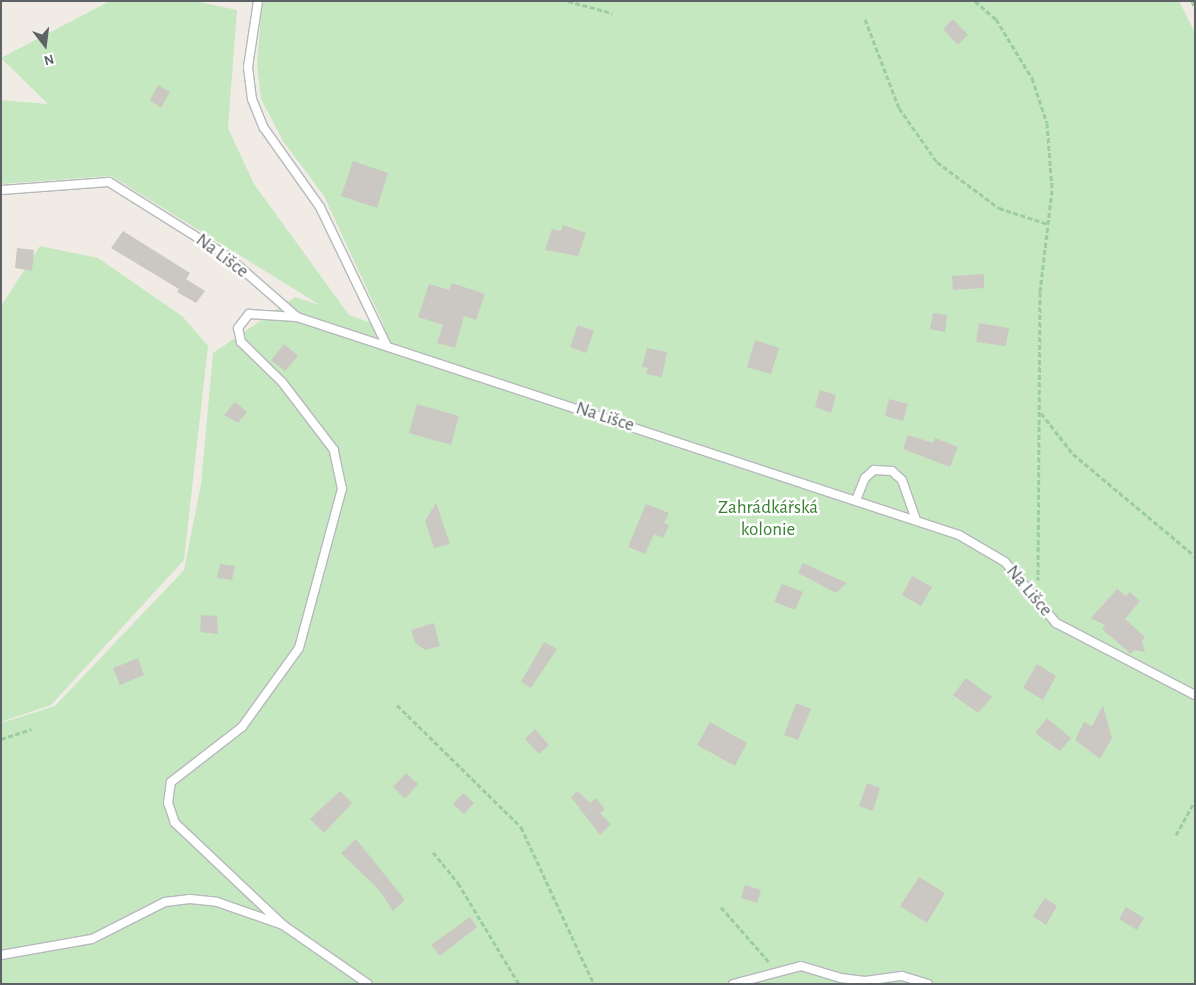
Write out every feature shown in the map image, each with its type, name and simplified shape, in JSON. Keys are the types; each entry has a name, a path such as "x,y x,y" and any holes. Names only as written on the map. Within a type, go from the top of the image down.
{"lane":[{"path":"258,1 248,67 252,99 264,128 320,207 386,344"},
{"name":"Na Lišce","path":"2,190 109,182 226,256 297,317 386,344 959,535 1005,562 1056,623 1195,695"},
{"path":"297,317 249,314 238,328 241,342 282,382 334,450 342,489 299,648 242,727 171,782 168,803 175,823 284,925 368,984"},
{"path":"856,500 865,478 874,470 892,470 902,480 916,520"},
{"path":"1,955 92,938 165,902 190,899 217,902 284,925"},
{"path":"769,963 774,970"},
{"path":"733,984 774,970 801,966 835,977 865,981 902,976 928,984"}],"path":[{"path":"568,1 612,13"},
{"path":"976,1 996,19 1032,78 1047,124 1052,190 1040,292 1041,413 1038,601"},
{"path":"1192,1 1195,8"},
{"path":"865,19 899,108 936,162 999,208 1048,224"},
{"path":"1041,413 1073,454 1195,556"},
{"path":"398,705 521,827 594,984"},
{"path":"1,739 31,730"},
{"path":"1176,835 1195,801"},
{"path":"433,852 458,883 519,984"},
{"path":"721,907 769,963"}],"green space":[{"name":"Zahrádkářská kolonie","path":"110,1 195,1 237,10 228,128 254,184 349,315 385,328 324,196 283,141 261,99 257,64 262,1 1179,1 1195,33 1195,984 1,984 1,723 55,706 184,570 201,484 213,353 295,297 320,305 111,176 1,184 1,100 48,104 1,58"},
{"path":"40,246 98,258 182,316 208,346 184,560 51,705 1,722 1,306"}],"building":[{"path":"953,19 968,35 958,45 943,29"},
{"path":"158,85 170,92 161,108 150,100"},
{"path":"353,161 388,173 377,208 341,196"},
{"path":"563,225 586,233 578,256 545,250 552,229 561,231"},
{"path":"123,231 190,273 186,279 205,291 196,303 177,292 179,289 111,248"},
{"path":"17,248 34,250 32,271 15,268"},
{"path":"984,274 984,288 953,290 952,276"},
{"path":"452,283 485,294 476,320 464,316 455,348 437,343 443,325 418,317 429,284 449,290"},
{"path":"933,313 947,315 945,332 930,329"},
{"path":"979,323 1009,328 1006,346 976,342"},
{"path":"578,325 594,331 586,353 570,347"},
{"path":"755,340 779,348 771,374 747,367"},
{"path":"284,344 298,356 285,371 271,360"},
{"path":"647,348 667,352 662,377 646,374 648,368 642,367"},
{"path":"820,390 836,395 831,413 815,407"},
{"path":"889,399 908,404 903,421 885,416"},
{"path":"235,402 247,412 238,423 224,415"},
{"path":"417,404 459,416 451,445 409,433"},
{"path":"908,435 933,443 935,438 958,447 950,467 903,449"},
{"path":"436,503 450,544 434,548 425,521"},
{"path":"646,504 669,513 664,523 669,525 663,538 654,534 645,554 628,547"},
{"path":"803,563 847,583 836,593 798,573"},
{"path":"220,564 235,566 232,580 217,578"},
{"path":"912,576 932,587 921,606 902,595"},
{"path":"782,584 803,592 795,610 774,602"},
{"path":"1117,589 1126,596 1130,592 1140,601 1125,619 1145,637 1142,641 1145,652 1134,650 1131,654 1102,629 1105,625 1091,618"},
{"path":"201,615 217,616 218,634 200,632"},
{"path":"434,623 440,646 425,650 415,643 411,630"},
{"path":"544,642 557,649 531,688 521,682"},
{"path":"138,658 144,675 120,685 113,668"},
{"path":"1037,664 1056,676 1043,700 1023,688"},
{"path":"966,678 992,697 978,713 953,695"},
{"path":"796,703 811,709 798,740 784,735"},
{"path":"1103,706 1112,738 1100,759 1075,740 1084,722 1092,726"},
{"path":"1047,718 1071,738 1060,751 1035,733"},
{"path":"710,722 747,743 735,766 697,745"},
{"path":"535,729 549,745 539,754 525,739"},
{"path":"406,773 418,784 405,799 393,787"},
{"path":"867,783 880,788 873,811 859,806"},
{"path":"340,791 352,803 324,833 310,819"},
{"path":"577,791 590,803 596,798 605,809 600,813 611,824 600,835 571,797"},
{"path":"463,793 474,803 464,814 453,804"},
{"path":"356,839 405,900 393,911 379,890 341,853"},
{"path":"919,877 945,893 927,923 900,906"},
{"path":"745,885 761,890 757,903 741,898"},
{"path":"1045,898 1057,906 1046,925 1033,916"},
{"path":"1126,907 1144,918 1137,930 1119,919"},
{"path":"470,917 477,927 440,956 431,945"}]}
